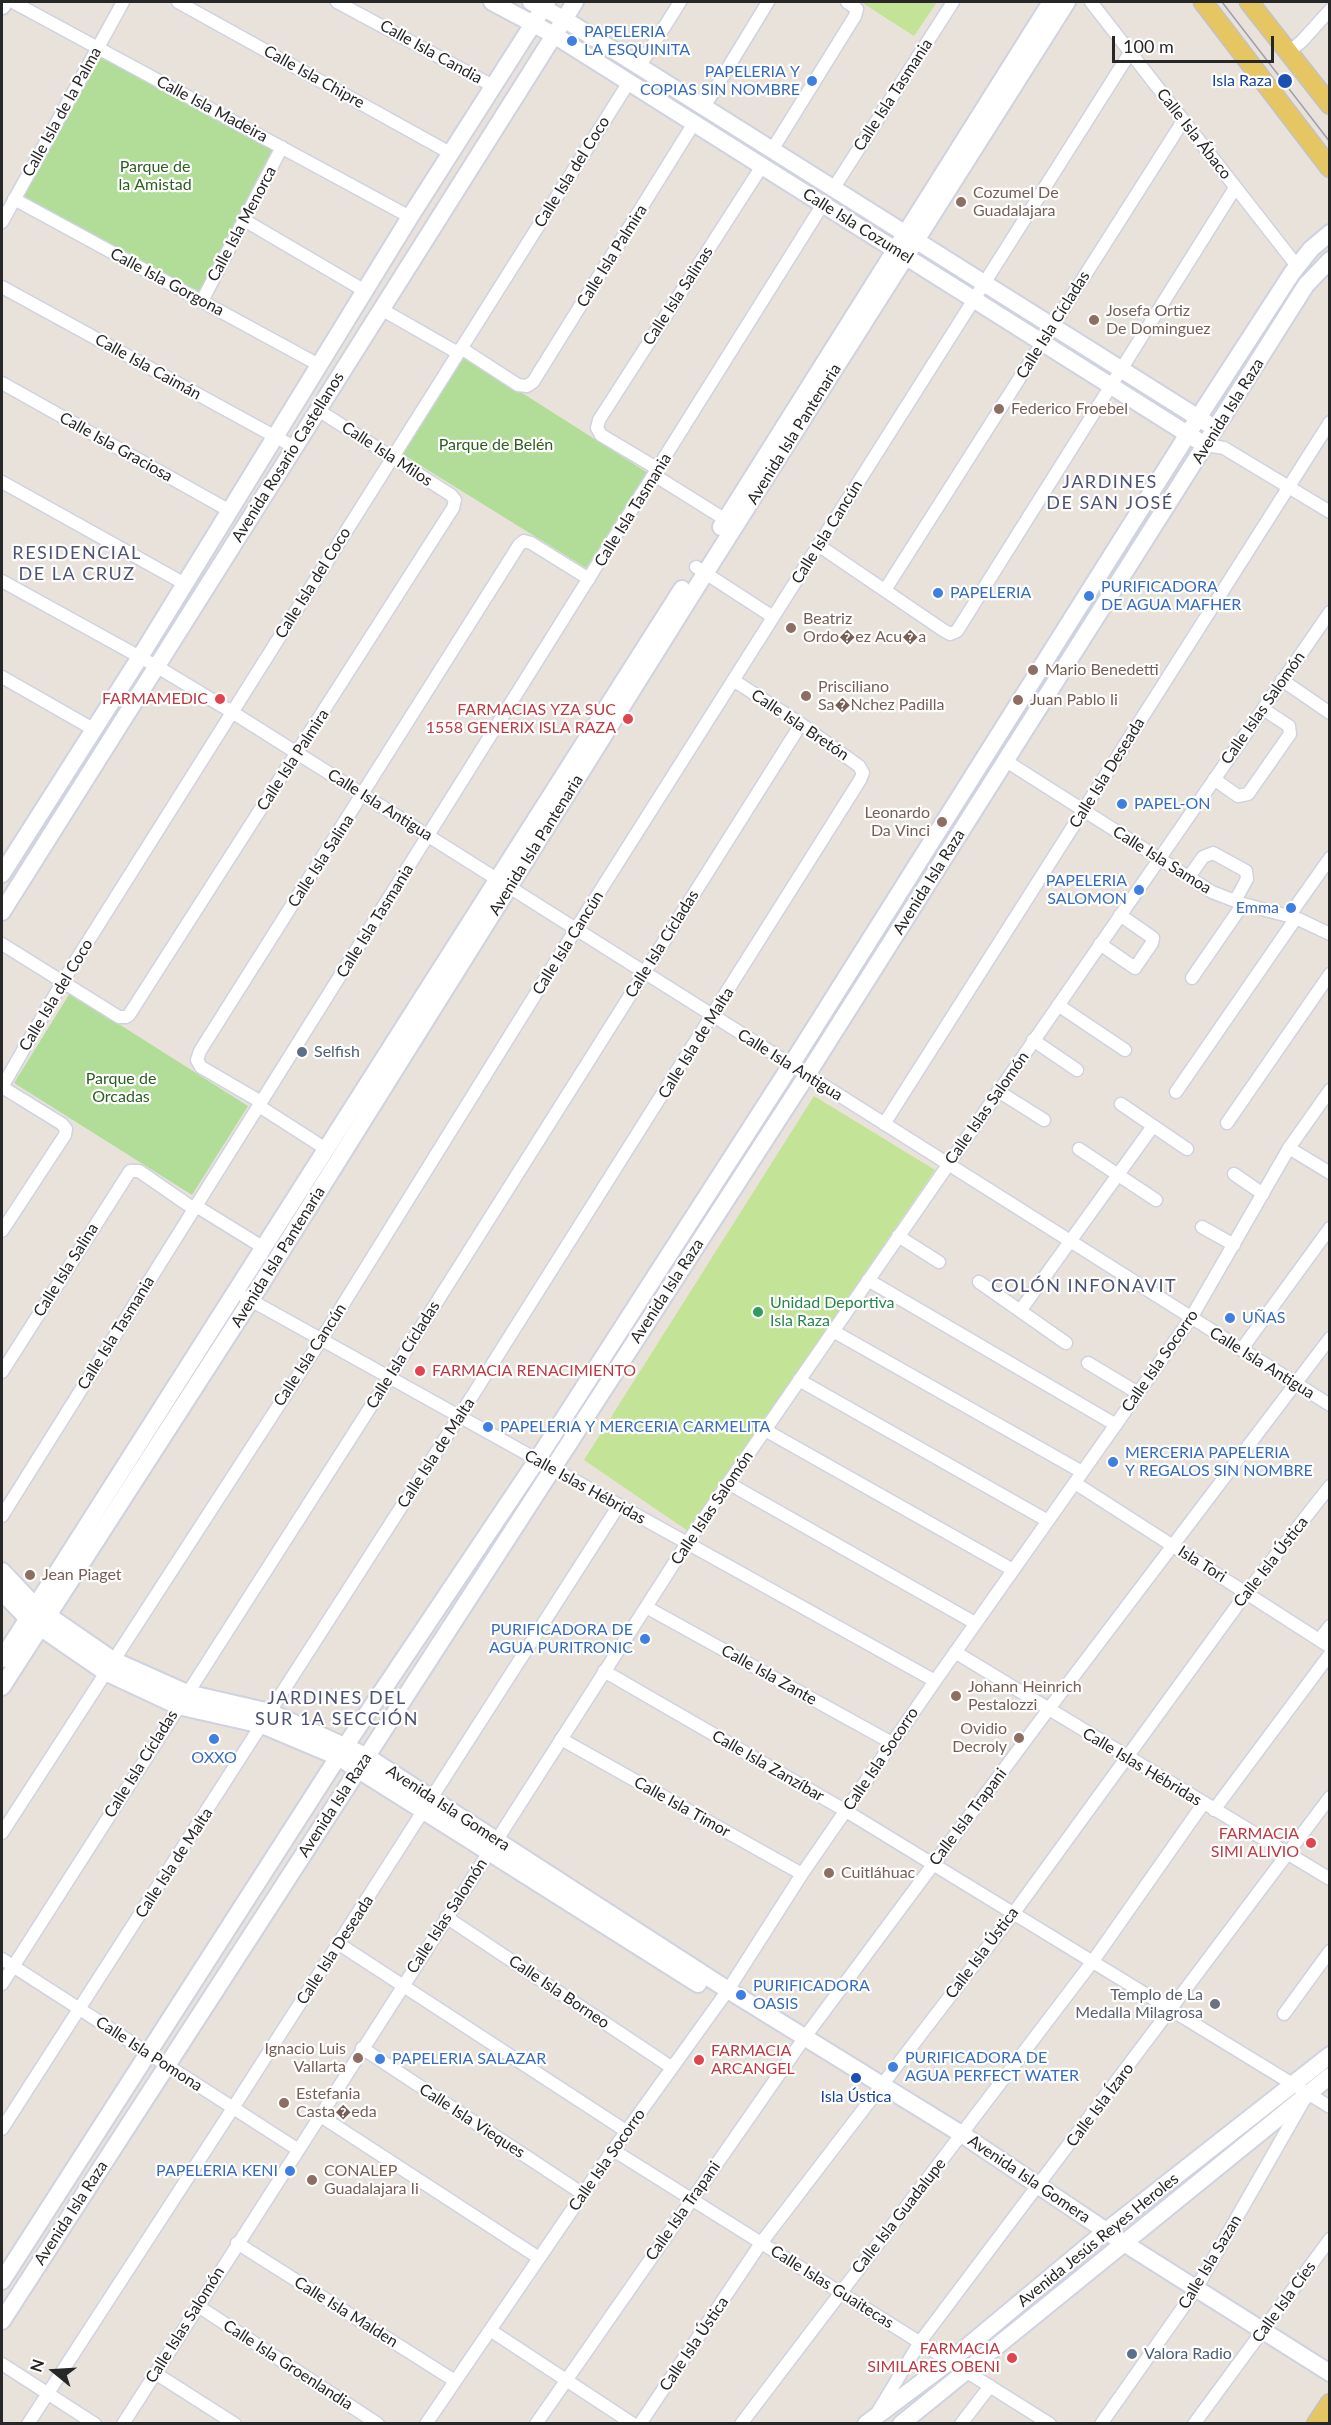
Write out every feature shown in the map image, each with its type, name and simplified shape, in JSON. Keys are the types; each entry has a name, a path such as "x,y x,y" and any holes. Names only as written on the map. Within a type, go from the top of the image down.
{"main road":[{"path":"1203,2 1329,168"},
{"path":"1249,2 1329,105"}],"street":[{"path":"2,6 4,2"},
{"name":"Calle Isla Madeira","path":"13,2 410,217"},
{"name":"Calle Isla de la Palma","path":"2,222 123,2"},
{"name":"Calle Isla Chipre","path":"178,2 450,153"},
{"name":"Calle Isla Candia","path":"337,2 493,86"},
{"name":"Calle Isla Cozumel","path":"492,2 554,35 1206,445 1224,448 1329,512"},
{"name":"Avenida Rosario Castellanos","path":"2,912 575,2"},
{"path":"639,67 680,2"},
{"path":"704,107 768,2"},
{"name":"Calle Isla Tasmania","path":"833,189 952,2"},
{"name":"Avenida Isla Pantenaria","path":"2,1687 38,1617 901,252 1051,2"},
{"name":"Avenida Isla Pantenaria","path":"910,237 1067,2"},
{"name":"Calle Isla Ábaco","path":"1091,2 1297,266"},
{"name":"Avenida Rosario Castellanos","path":"2,874 140,657 364,291 532,24 540,4"},
{"name":"Calle Isla Cozumel","path":"540,4 1216,429"},
{"path":"771,150 855,16 852,5"},
{"path":"1288,52 1327,18"},
{"name":"Calle Isla Cancún","path":"2,1833 321,1340 576,929 1131,51"},
{"name":"Calle Isla del Coco","path":"2,1087 63,981 629,82"},
{"name":"Calle Isla Cícladas","path":"885,590 1183,121"},
{"name":"Calle Isla Palmira","path":"460,351 518,385 527,386 533,382 694,123"},
{"name":"Calle Isla Menorca","path":"202,301 282,147"},
{"name":"Calle Isla Salinas","path":"656,472 601,435 597,428 599,420 762,166"},
{"path":"818,545 950,634 957,631 1235,188"},
{"name":"Calle Isla Gorgona","path":"14,199 319,365"},
{"name":"Calle Isla Tasmania","path":"2,1516 823,204"},
{"path":"244,220 364,291"},
{"name":"Avenida Isla Raza","path":"2,2281 342,1751 537,1460 791,1065 1198,418 1297,266 1329,233"},
{"name":"Avenida Isla Pantenaria","path":"701,570 726,520 901,252"},
{"name":"Avenida Isla Raza","path":"2,2321 807,1075 1306,285 1329,260"},
{"name":"Calle Isla Caimán","path":"2,286 294,447"},
{"path":"381,309 460,351"},
{"name":"Calle Isla Graciosa","path":"2,383 230,511"},
{"name":"Calle Isla Milos","path":"318,410 393,456 455,500"},
{"name":"Calle Isla Deseada","path":"884,1124 1329,422"},
{"path":"1216,429 1224,448"},
{"path":"656,472 726,520"},
{"path":"2,482 184,584"},
{"name":"Calle Isla Palmira","path":"63,981 119,1017 126,1017 138,1002 298,753 453,508 455,500"},
{"name":"Calle Isla Salina","path":"260,1104 201,1067 197,1060 200,1051 519,545 524,541 589,579"},
{"path":"701,570 773,617"},
{"name":"Calle Isla Antigua","path":"2,580 156,666 298,753 1329,1405"},
{"name":"Calle Islas Salomón","path":"123,2424 687,1543 1329,612"},
{"path":"2,693 5,679 93,729"},
{"name":"Calle Isla Bretón","path":"733,680 860,766 863,773"},
{"path":"1282,680 1329,713"},
{"path":"1214,780 1238,796 1248,794 1290,734 1288,726 1263,709"},
{"name":"Calle Isla Cícladas","path":"2,1984 389,1378 801,724"},
{"name":"Calle Isla Samoa","path":"1006,761 1212,892 1293,917 1329,933"},
{"name":"Calle Isla de Malta","path":"2,2129 459,1417 713,1016 863,773"},
{"path":"1189,877 1203,856 1214,853 1246,871 1247,879 1239,902 1192,978"},
{"path":"1176,1092 1293,917 1329,858"},
{"path":"2,874 20,883"},
{"name":"Avenida Isla Pantenaria","path":"243,1296 264,1248 326,1149 503,883"},
{"path":"1100,944 1135,968 1152,943 1153,938 1119,915"},
{"path":"2,944 63,981"},
{"path":"1227,1123 1329,974"},
{"path":"1058,1005 1125,1050"},
{"path":"1034,1040 1077,1070"},
{"path":"2,1087 62,1124 66,1129 65,1135 2,1231"},
{"name":"Calle Isla Socorro","path":"426,2424 626,2131 728,1990 802,1874 975,1623 1191,1318 1289,1148 1329,1090"},
{"path":"998,1091 1044,1120"},
{"path":"260,1104 326,1149"},
{"path":"1121,1104 1187,1149"},
{"path":"1020,1311 1153,1126"},
{"path":"1289,1148 1329,1173"},
{"path":"1079,1149 1156,1200"},
{"name":"Calle Isla Salina","path":"2,1372 127,1174 132,1170 139,1171 195,1207"},
{"path":"1234,1174 1263,1194"},
{"path":"195,1207 264,1248"},
{"path":"1202,1227 1234,1245"},
{"path":"1241,1350 1329,1228"},
{"path":"898,1236 939,1262"},
{"path":"868,1280 1116,1425"},
{"path":"979,1282 1066,1344"},
{"name":"Calle Islas Hébridas","path":"243,1296 935,1681"},
{"name":"Isla Tori","path":"833,1331 1079,1478 1173,1546 1324,1643"},
{"name":"Calle Isla Trapani","path":"536,2424 805,2037 1329,1338"},
{"path":"1088,1364 1138,1393"},
{"path":"799,1380 1048,1521"},
{"path":"765,1430 1013,1570"},
{"path":"728,1483 975,1623"},
{"name":"Calle Isla Ústica","path":"640,2424 762,2243 1012,1914 1247,1592 1329,1486"},
{"name":"Calle Isla Deseada","path":"28,2424 339,1944 619,1505"},
{"name":"Avenida Isla Gomera","path":"2,1570 38,1617"},
{"name":"Avenida Isla Gomera","path":"2,1592 109,1666 182,1700 266,1718 362,1762 492,1845 698,1984 706,1988 728,1990 805,2037 963,2135 1124,2243 1329,2372"},
{"name":"Calle Isla Zante","path":"646,1607 892,1743"},
{"name":"Avenida Isla Pantenaria","path":"2,1659 38,1617"},
{"path":"1324,1643 1329,1626"},
{"name":"Calle Islas Hébridas","path":"955,1652 1329,1880"},
{"name":"Calle Isla Guadalupe","path":"741,2424 840,2292 963,2135 1208,1807 1329,1654"},
{"name":"Calle Isla Zanzíbar","path":"604,1671 846,1811 1329,2107"},
{"name":"Calle Isla Timor","path":"561,1739 802,1874"},
{"name":"Calle Isla Ízaro","path":"870,2420 920,2342 1329,1797"},
{"name":"Calle Isla Borneo","path":"446,1917 671,2067"},
{"path":"339,1944 626,2131"},
{"path":"1284,2014 1329,1951"},
{"name":"Calle Isla Pomona","path":"2,1959 297,2149"},
{"name":"Calle Isla Vieques","path":"362,2048 583,2194"},
{"name":"Avenida Jesús Reyes Heroles","path":"901,2424 1124,2243 1301,2089 1329,2055"},
{"name":"Avenida Jesús Reyes Heroles","path":"870,2420 950,2361 1106,2231 1301,2089 1329,2076"},
{"name":"Calle Isla Sazan","path":"1101,2424 1196,2289 1301,2089"},
{"path":"319,2115 539,2258"},
{"name":"Calle Islas Guaitecas","path":"613,2150 1050,2424"},
{"name":"Calle Isla Cíes","path":"1194,2424 1329,2239"},
{"name":"Calle Isla Malden","path":"237,2243 455,2381"},
{"name":"Calle Isla Groenlandia","path":"198,2306 378,2424"},
{"path":"490,2330 633,2424"},
{"path":"2,2364 95,2424"},
{"path":"155,2373 235,2424"},
{"path":"961,2424 990,2385"}],"green space":[{"path":"861,2 937,2 914,36"},
{"name":"Parque de la Amistad","path":"99,52 277,148 200,295 19,198"},
{"name":"Parque de Belén","path":"464,356 648,473 586,568 402,454"},
{"name":"Parque de Orcadas","path":"70,993 248,1106 192,1195 14,1083"},
{"name":"Unidad Deportiva Isla Raza","path":"814,1096 935,1170 688,1531 584,1460"}],"tram line":[{"path":"1222,2 1330,142"}],"place":[{"name":"PAPELERIA LA ESQUINITA","path":"572,41"},
{"name":"PAPELERIA Y COPIAS SIN NOMBRE","path":"812,81"},
{"name":"Isla Raza","path":"1285,81"},
{"name":"Cozumel De Guadalajara","path":"961,202"},
{"name":"Josefa Ortiz De Dominguez","path":"1094,320"},
{"name":"Federico Froebel","path":"999,409"},
{"name":"PAPELERIA","path":"938,593"},
{"name":"PURIFICADORA DE AGUA MAFHER","path":"1089,596"},
{"name":"Beatriz Ordo�ez Acu�a","path":"791,628"},
{"name":"Mario Benedetti","path":"1033,670"},
{"name":"Prisciliano Sa�Nchez Padilla","path":"806,696"},
{"name":"FARMAMEDIC","path":"220,699"},
{"name":"Juan Pablo Ii","path":"1018,700"},
{"name":"FARMACIAS YZA SUC 1558 GENERIX ISLA RAZA","path":"628,719"},
{"name":"PAPEL-ON","path":"1122,804"},
{"name":"Leonardo Da Vinci","path":"942,822"},
{"name":"PAPELERIA SALOMON","path":"1139,890"},
{"name":"Emma","path":"1291,908"},
{"name":"Selfish","path":"302,1052"},
{"name":"Unidad Deportiva Isla Raza","path":"758,1312"},
{"name":"UÑAS","path":"1230,1318"},
{"name":"FARMACIA RENACIMIENTO","path":"420,1371"},
{"name":"PAPELERIA Y MERCERIA CARMELITA","path":"488,1427"},
{"name":"MERCERIA PAPELERIA Y REGALOS SIN NOMBRE","path":"1113,1462"},
{"name":"Jean Piaget","path":"30,1575"},
{"name":"PURIFICADORA DE AGUA PURITRONIC","path":"645,1639"},
{"name":"Johann Heinrich Pestalozzi","path":"956,1696"},
{"name":"Ovidio Decroly","path":"1019,1738"},
{"name":"OXXO","path":"214,1739"},
{"name":"FARMACIA SIMI ALIVIO","path":"1311,1843"},
{"name":"Cuitláhuac","path":"829,1873"},
{"name":"PURIFICADORA OASIS","path":"741,1995"},
{"name":"Templo de La Medalla Milagrosa","path":"1215,2004"},
{"name":"Ignacio Luis Vallarta","path":"358,2058"},
{"name":"PAPELERIA SALAZAR","path":"380,2059"},
{"name":"FARMACIA ARCANGEL","path":"699,2060"},
{"name":"PURIFICADORA DE AGUA PERFECT WATER","path":"893,2067"},
{"name":"Isla Ústica","path":"856,2078"},
{"name":"Estefania Casta�eda","path":"284,2103"},
{"name":"PAPELERIA KENI","path":"290,2171"},
{"name":"CONALEP Guadalajara Ii","path":"312,2180"},
{"name":"Valora Radio","path":"1132,2354"},
{"name":"FARMACIA SIMILARES OBENI","path":"1012,2358"}],"district":[{"name":"JARDINES DE SAN JOSÉ","path":"1110,492"},
{"name":"RESIDENCIAL DE LA CRUZ","path":"77,563"},
{"name":"COLÓN INFONAVIT","path":"1084,1286"},
{"name":"JARDINES DEL SUR 1A SECCIÓN","path":"337,1708"}]}
